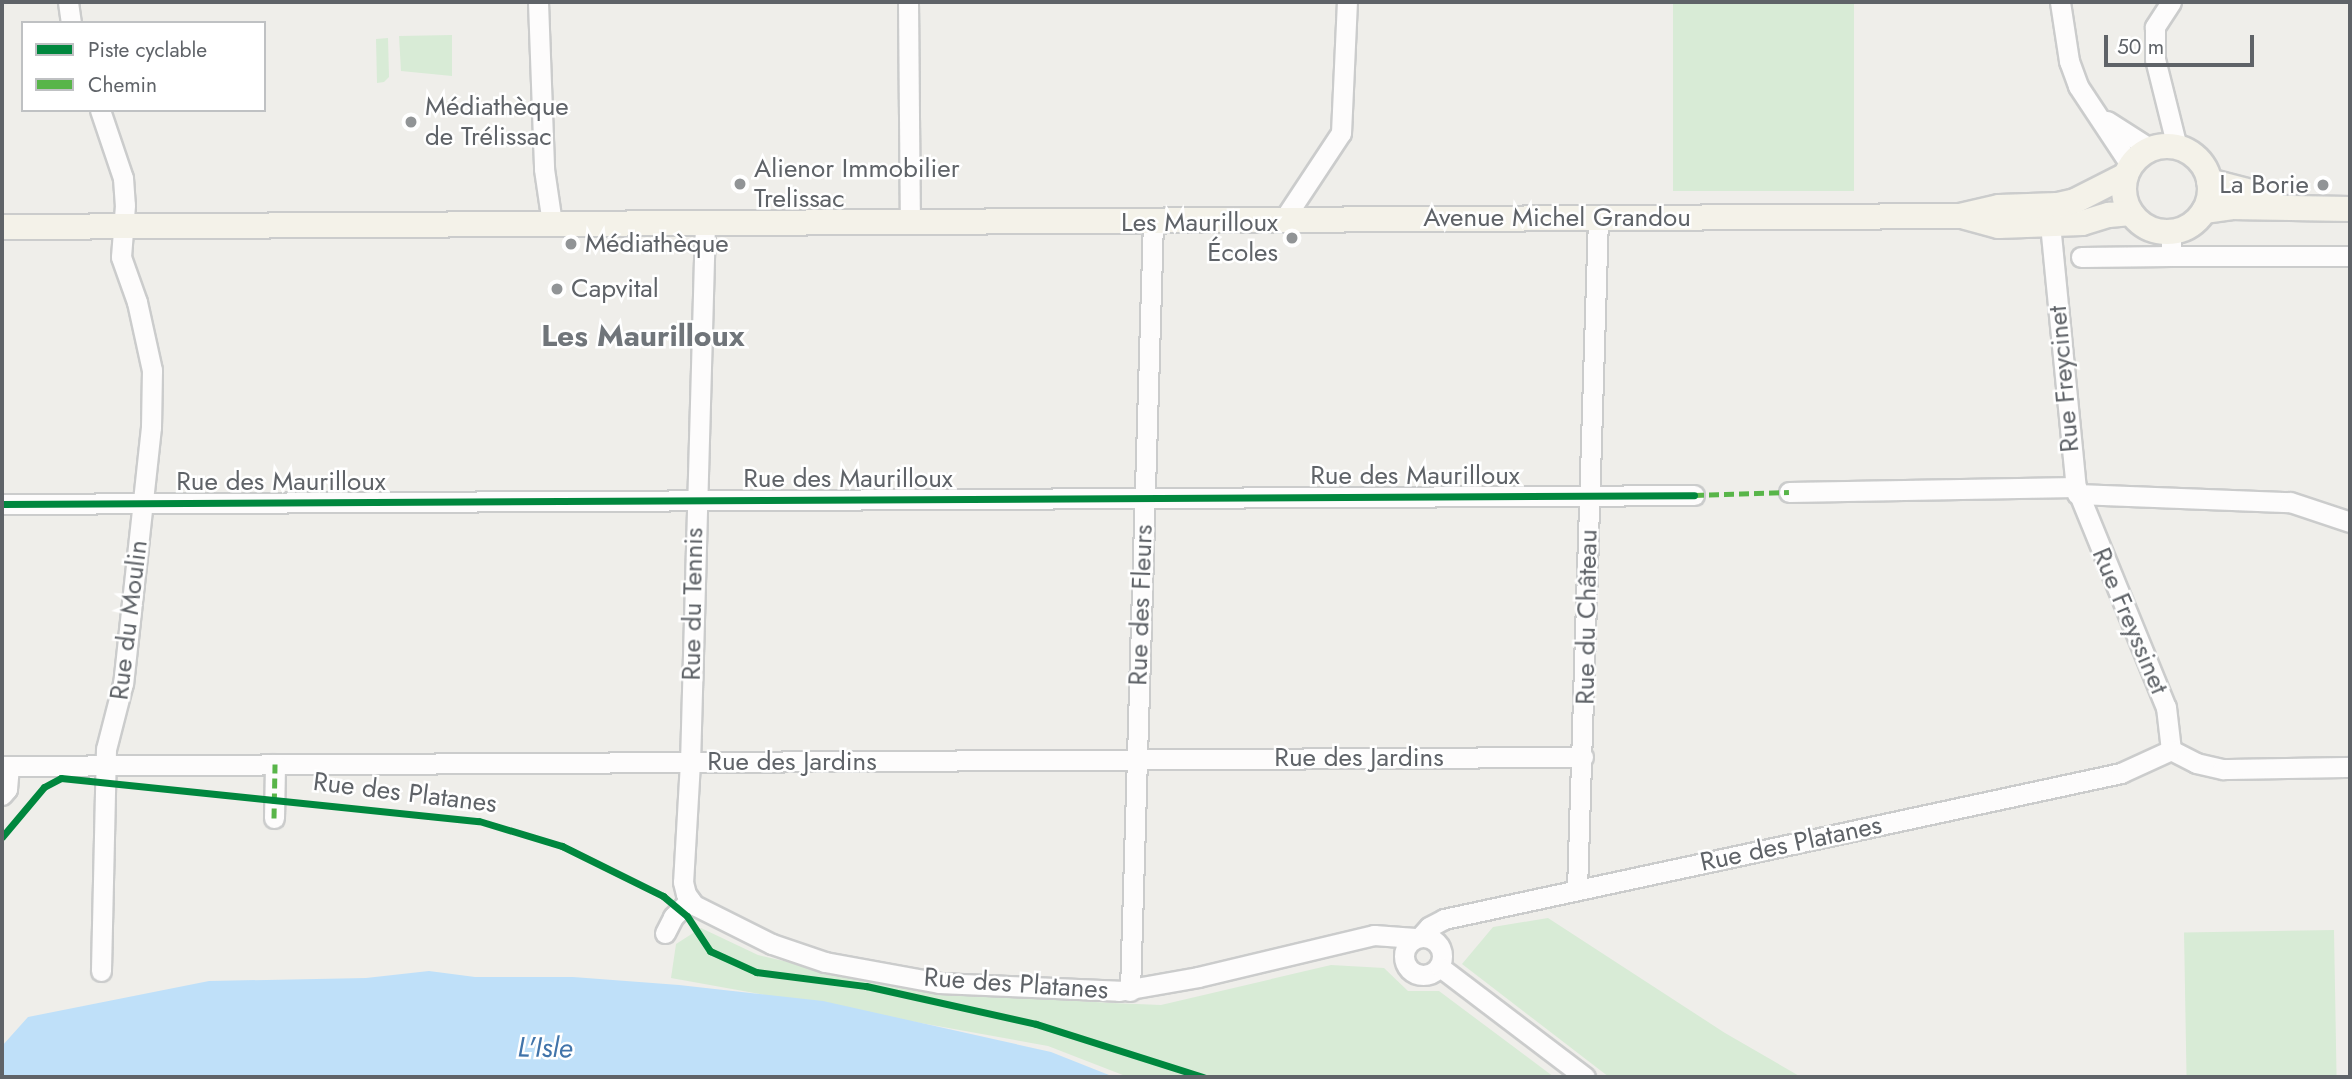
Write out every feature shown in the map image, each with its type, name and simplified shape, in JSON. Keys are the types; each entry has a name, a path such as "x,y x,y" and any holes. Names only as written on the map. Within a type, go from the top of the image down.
{"main road":[{"path":"2177,147 2198,159 2209,181 2210,191 2204,211 2171,244 2131,213 2125,201 2128,170 2151,149 2177,147"},
{"name":"Avenue Michel Grandou","path":"2,227 1961,216 1999,208 2058,205 2096,190 2128,170"},
{"path":"2209,181 2313,207"},
{"path":"2204,211 2231,207 2350,209"},
{"name":"Avenue Michel Grandou","path":"1961,216 1999,226 2082,223 2109,215 2131,213"}],"street":[{"path":"68,2 71,21"},
{"path":"538,2 544,169 552,223"},
{"path":"908,2 909,221"},
{"path":"1284,219 1341,133 1347,2"},
{"path":"2060,2 2069,61 2078,86 2128,170"},
{"path":"2171,2 2155,27 2155,59 2177,147"},
{"path":"2092,109 2151,149"},
{"name":"Rue du Moulin","path":"101,112 123,178 124,226 121,257 137,302 152,370 151,427 144,503 123,683 106,749 101,971"},
{"path":"2050,225 2096,190"},
{"name":"Rue du Château","path":"1577,890 1598,217"},
{"name":"Rue des Fleurs","path":"1129,991 1153,220"},
{"name":"Rue du Tennis","path":"690,900 683,882 690,762 705,223"},
{"path":"2053,264 2068,237 2082,223"},
{"name":"Rue Freycinet","path":"2050,225 2076,490"},
{"path":"2081,257 2171,244 2350,256"},
{"path":"1789,492 2076,490 2290,502 2350,522"},
{"name":"Rue Freyssinet","path":"2076,490 2166,707 2171,750"},
{"name":"Rue des Maurilloux","path":"2,504 1694,495"},
{"path":"2171,750 2196,763 2223,769 2350,767"},
{"name":"Rue des Platanes","path":"690,900 707,914 772,944 825,962 939,982 1129,991 1374,935 1417,938 1433,939 1441,958 1430,975 1418,975 1408,968 1404,957 1407,946 1417,938 1436,921 2122,773 2171,750"},
{"name":"Rue des Jardins","path":"5,766 1583,758"},
{"path":"274,818 275,764"},
{"path":"2,795 7,789 5,766"},
{"path":"665,933 673,917 690,900"},
{"path":"1461,915 1445,936 1441,958 1585,1077"},
{"name":"Rue des Platanes","path":"1352,940 1387,947 1404,957"}],"green space":[{"path":"1673,2 1854,2 1854,191 1673,191"},
{"path":"452,35 452,76 401,71 399,36"},
{"path":"388,38 389,77 384,82 377,83 376,39"},
{"path":"1548,918 1725,1033 1801,1077 1609,1077 1462,964 1493,927"},
{"path":"701,928 758,955 854,977 946,993 1112,1003 1161,1005 1331,965 1384,968 1408,991 1439,991 1554,1077 1128,1077 1048,1046 671,978 676,944"},
{"path":"2334,930 2337,1077 2187,1077 2184,933"}],"water":[{"name":"L'Isle","path":"429,971 475,977 573,977 679,985 823,1001 1051,1052 1114,1077 2,1077 2,1046 28,1017 209,981 366,978"}],"marked path":[{"path":"1694,495 1789,492"},
{"path":"274,818 275,764"}],"cycle path":[{"path":"2,504 1694,495"},
{"path":"2,837 44,787 61,778 479,821 562,846 663,896 687,916 710,951 756,972 866,986 1036,1024 1203,1077"}],"place":[{"name":"Médiathèque de Trélissac","path":"411,122"},
{"name":"Alienor Immobilier Trelissac","path":"740,184"},
{"name":"La Borie","path":"2323,185"},
{"name":"Les Maurilloux Écoles","path":"1292,238"},
{"name":"Médiathèque","path":"571,244"},
{"name":"Capvital","path":"557,289"}],"district":[{"name":"Les Maurilloux","path":"643,336"}]}
